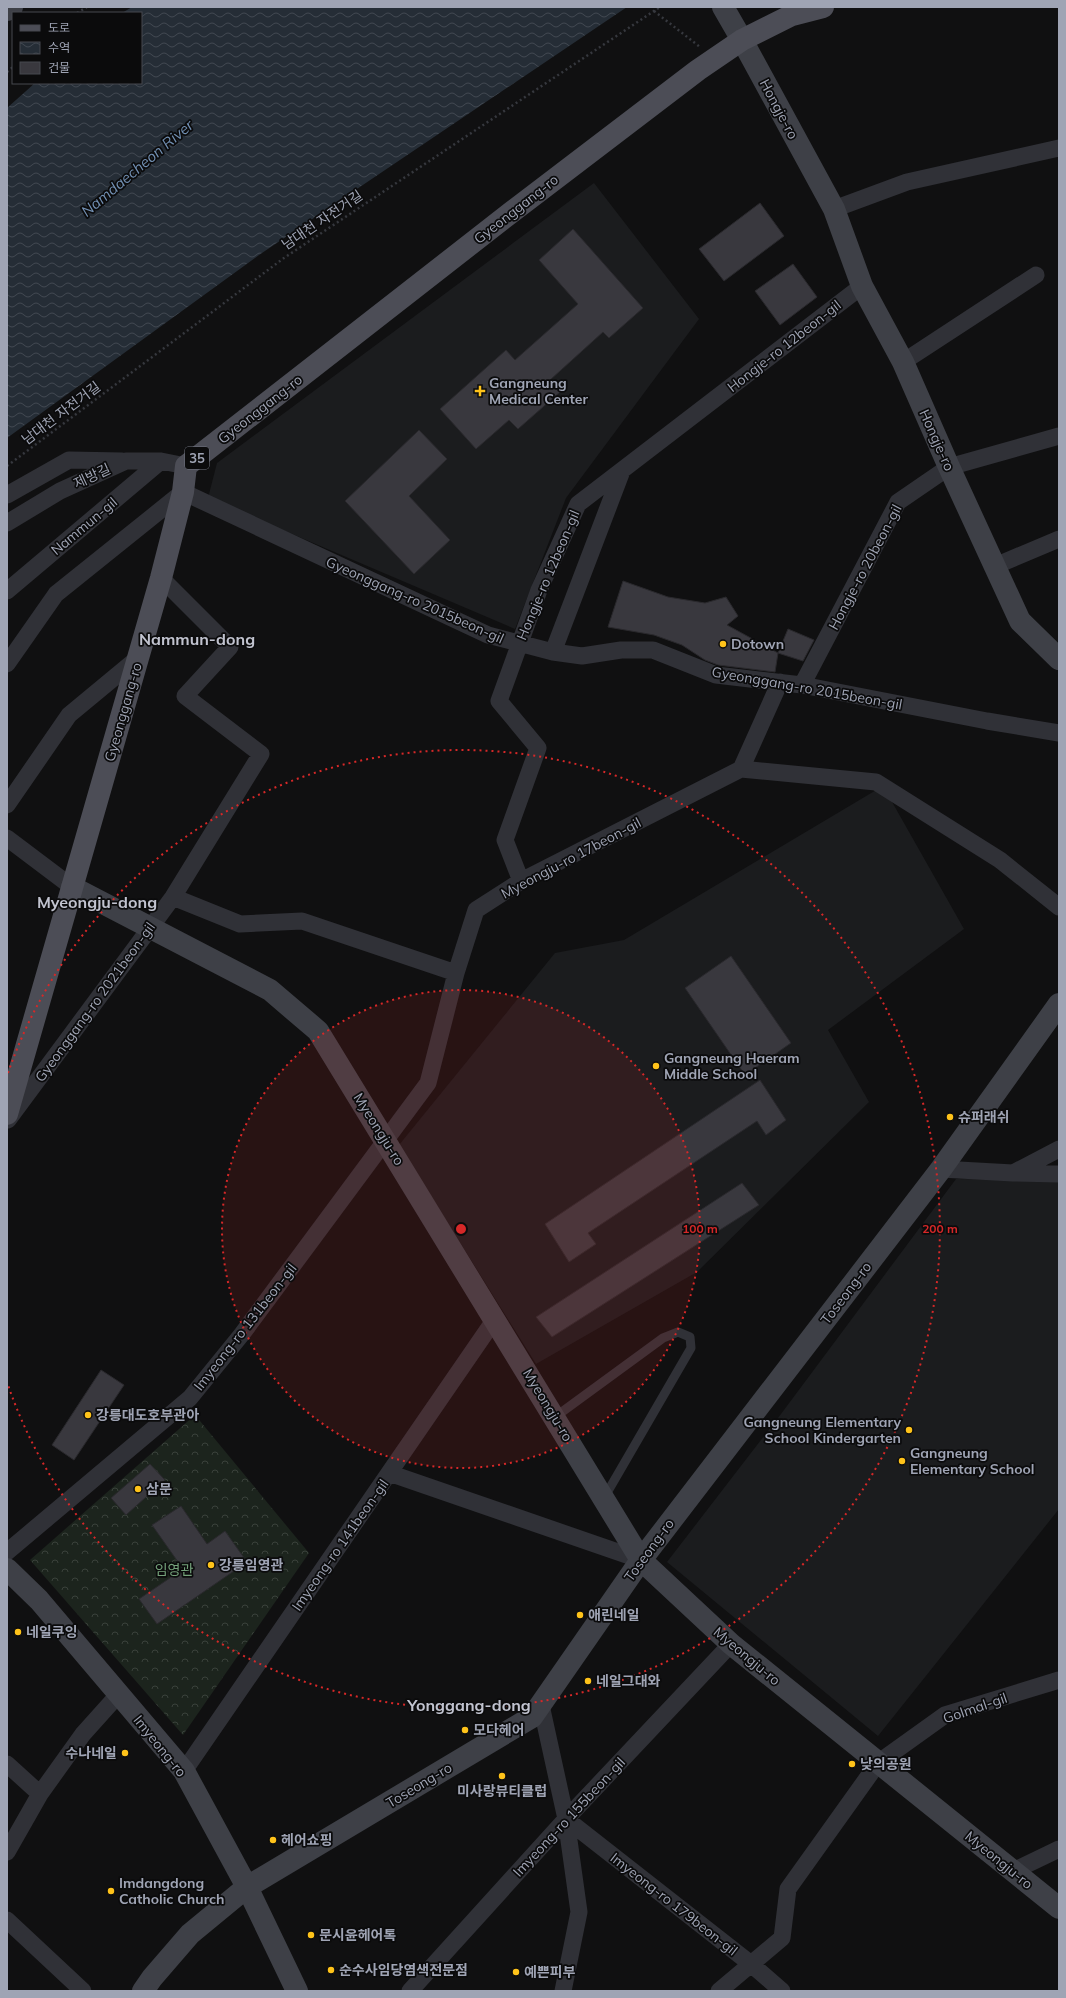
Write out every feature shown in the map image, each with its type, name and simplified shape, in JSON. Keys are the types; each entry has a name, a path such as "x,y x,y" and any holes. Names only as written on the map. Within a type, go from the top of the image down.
{"main road":[{"name":"Gyeonggang-ro","path":"7,1114 162,578 183,492 186,466 513,211 715,58 742,40 792,15 823,7"}],"street":[{"path":"7,10 12,7"},
{"name":"Hongje-ro","path":"723,8 742,40 834,210 862,286 903,362 949,467 996,566 1020,621 1059,659"},
{"path":"834,210 907,182 1059,148"},
{"path":"903,362 1036,275"},
{"name":"Hongje-ro 12beon-gil","path":"521,881 505,840 538,748 499,701 539,590 578,504 862,286"},
{"name":"Hongje-ro 20beon-gil","path":"802,685 898,502 949,467 1059,436"},
{"path":"7,495 69,460 126,461"},
{"name":"제방길","path":"7,523 60,491 126,461 161,461 186,466"},
{"name":"Nammun-gil","path":"7,591 161,461"},
{"path":"553,652 622,470"},
{"path":"7,664 56,594 183,492"},
{"name":"Gyeonggang-ro 2015beon-gil","path":"183,492 488,635 519,645 582,656 621,650 653,650 716,675 802,685 986,721 1059,733"},
{"path":"996,566 1059,539"},
{"name":"Gyeonggang-ro 2021beon-gil","path":"7,1122 173,896 261,754 185,696 230,647 162,578"},
{"path":"7,805 69,715 139,657"},
{"path":"780,682 741,769 876,782 1000,860 1059,907"},
{"name":"Myeongju-ro 17beon-gil","path":"386,1140 428,1083 456,973 476,910 521,881 741,769"},
{"path":"7,838 72,887"},
{"name":"Myeongju-ro","path":"72,887 270,990 318,1031 496,1319 641,1560 731,1644 1059,1908"},
{"path":"173,896 240,924 302,921 456,973"},
{"name":"Toseong-ro","path":"143,1991 152,1978 190,1934 247,1887 532,1717 641,1560 941,1169 1059,1004"},
{"name":"Imyeong-ro 131beon-gil","path":"7,1552 190,1398 242,1334 386,1140"},
{"path":"1013,1173 1059,1149"},
{"path":"941,1169 1059,1174"},
{"name":"Imyeong-ro 141beon-gil","path":"184,1771 496,1319"},
{"path":"389,1473 641,1560"},
{"name":"Imyeong-ro","path":"7,1569 39,1600 184,1771 247,1887 297,1991"},
{"name":"Imyeong-ro 155beon-gil","path":"410,1991 566,1819 731,1644"},
{"name":"Golmal-gil","path":"719,1991 782,1938 788,1889 878,1763 945,1716 1059,1680"},
{"path":"7,1852 40,1794 83,1734 118,1695"},
{"path":"541,1706 566,1819 578,1912 563,1991"},
{"path":"7,1764 40,1794"},
{"name":"Imyeong-ro 179beon-gil","path":"566,1819 782,1991"},
{"path":"1012,1871 1059,1849"},
{"path":"7,1920 83,1991"}],"lane":[{"path":"555,1417 663,1338 678,1332 690,1337 691,1348 604,1499"}],"path":[{"name":"남대천 자전거길","path":"7,466 284,258 660,7"},
{"path":"654,11 715,58"}],"shaded area":[{"name":"Gangneung Medical Center","path":"594,183 699,319 566,498 515,629 208,498 217,463"},
{"name":"Gangneung Haeram Middle School","path":"883,786 964,929 828,1030 869,1102 697,1272 536,1364 399,1145 555,953 624,940"},
{"name":"Gangneung Elementary School","path":"956,1179 1059,1180 1059,1509 878,1736 667,1562 781,1414"}],"green space":[{"name":"임영관","path":"195,1415 309,1553 183,1735 30,1560"}],"water":[{"name":"Namdaecheon River","path":"132,7 627,7 259,255 7,438 7,108 34,84 142,84 142,12 124,12"}],"building":[{"path":"760,203 784,236 724,281 699,249"},
{"path":"573,229 643,308 609,338 603,332 550,380 560,392 518,429 509,420 476,449 440,409 506,350 515,360 578,304 539,260"},
{"path":"793,264 817,297 780,325 755,291"},
{"path":"419,430 447,459 409,496 450,540 414,574 345,501"},
{"path":"623,581 668,597 705,603 726,597 738,616 727,625 778,653 775,672 718,665 705,660 682,645 654,635 608,627"},
{"path":"788,629 814,640 803,661 778,653"},
{"path":"731,956 791,1043 745,1075 685,988"},
{"path":"760,1080 786,1120 766,1135 757,1121 588,1233 596,1244 569,1262 545,1224"},
{"path":"742,1183 759,1205 552,1337 536,1317"},
{"name":"강릉대도호부관아","path":"101,1370 124,1385 74,1460 52,1445"},
{"name":"삼문","path":"150,1464 165,1480 126,1515 111,1498"},
{"name":"강릉임영관","path":"181,1506 207,1544 225,1531 247,1562 157,1624 139,1599 183,1569 152,1525"}],"place":[{"name":"Gangneung Medical Center","path":"480,391"},
{"name":"Dotown","path":"723,644"},
{"name":"Gangneung Haeram Middle School","path":"656,1066"},
{"name":"슈퍼래쉬","path":"950,1117"},
{"name":"강릉대도호부관아","path":"88,1415"},
{"name":"Gangneung Elementary School Kindergarten","path":"909,1430"},
{"name":"Gangneung Elementary School","path":"902,1461"},
{"name":"삼문","path":"138,1489"},
{"name":"강릉임영관","path":"211,1565"},
{"name":"애린네일","path":"580,1615"},
{"name":"네일쿠잉","path":"18,1632"},
{"name":"네일그대와","path":"588,1681"},
{"name":"모다헤어","path":"465,1730"},
{"name":"수나네일","path":"125,1753"},
{"name":"낮의공원","path":"852,1764"},
{"name":"미사랑뷰티클럽","path":"502,1776"},
{"name":"헤어쇼핑","path":"273,1840"},
{"name":"Imdangdong Catholic Church","path":"111,1891"},
{"name":"문시윤헤어톡","path":"311,1935"},
{"name":"순수사임당염색전문점","path":"331,1970"},
{"name":"예쁜피부","path":"516,1972"}],"district":[{"name":"Nammun-dong","path":"197,639"},
{"name":"Myeongju-dong","path":"97,902"},
{"name":"Yonggang-dong","path":"469,1705"}]}
